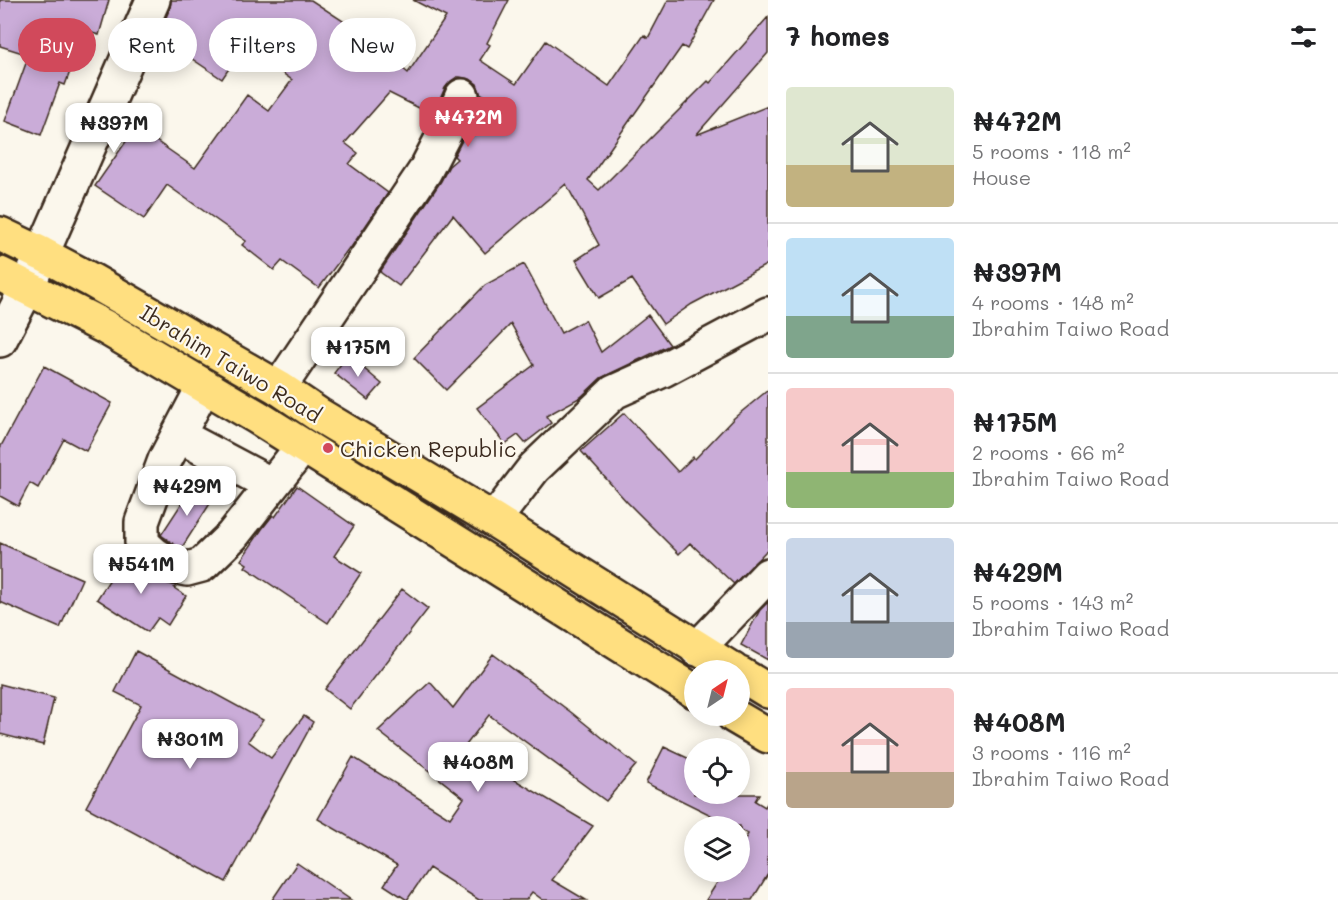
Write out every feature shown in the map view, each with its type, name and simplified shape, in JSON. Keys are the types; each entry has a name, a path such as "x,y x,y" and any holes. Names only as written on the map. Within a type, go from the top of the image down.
{"main road":[{"name":"Ibrahim Taiwo Road","path":"0,234 42,254 279,388 716,660"},
{"name":"Ibrahim Taiwo Road","path":"14,281 103,326 204,386 684,685"},
{"path":"750,680 768,692"},
{"path":"750,725 768,736"}],"street":[{"path":"0,340 14,281 42,254 153,0"},
{"path":"279,388 425,171 462,96"},
{"path":"494,520 534,468 614,392 768,314"},
{"path":"204,386 165,460 142,522 142,543 173,566 187,569 202,565 232,536 303,446"},
{"path":"178,435 272,485"},
{"path":"697,649 768,575"}],"building":[{"path":"0,0 109,0 99,35 96,34 96,18 18,18 18,52 0,46"},
{"path":"171,0 311,0 339,18 329,18 329,72 408,73 416,72 416,61 446,17 413,0 509,0 487,43 490,45 480,60 516,84 546,41 609,86 644,35 648,38 668,0 714,0 687,49 682,46 588,180 599,190 708,81 710,83 768,17 768,53 696,135 768,106 768,264 692,304 663,324 632,279 599,298 576,260 599,245 566,184 485,253 453,215 399,286 380,272 449,166 457,159 454,156 470,125 495,102 480,93 477,84 470,79 460,77 451,81 445,88 433,115 389,93 345,143 358,153 349,164 388,193 350,249 319,288 282,261 274,270 242,245 246,241 167,185 144,219 95,186 136,127 195,168 247,95 269,111 292,80 281,72 317,72 317,18 209,18 209,70 197,62 197,18 166,18"},
{"path":"23,72 70,72 65,85 60,83 41,135 5,121"},
{"path":"212,72 227,72 222,79"},
{"path":"524,264 561,333 585,320 601,352 648,315 670,345 601,378 581,397 546,416 551,423 525,443 518,435 505,444 477,408 534,365 511,324 446,390 414,358 485,285"},
{"path":"348,355 382,384 368,400 334,373"},
{"path":"44,366 112,403 86,451 64,439 38,488 30,483 18,506 0,496 0,448"},
{"path":"768,390 768,549 734,584 690,543 679,554 627,502 581,451 624,413 678,472 693,457 695,459 734,418"},
{"path":"193,486 213,499 181,549 161,535"},
{"path":"297,486 354,526 334,556 361,573 328,623 245,567 247,564 241,560 262,529 273,515 275,517"},
{"path":"0,543 82,579 60,628 0,602"},
{"path":"127,553 144,570 163,582 176,586 174,588 186,596 168,625 158,618 148,632 97,599"},
{"path":"402,589 428,609 350,709 325,689"},
{"path":"768,602 768,660 741,645 760,610"},
{"path":"136,651 263,720 248,741 271,758 304,716 313,722 226,882 86,807 141,705 115,692"},
{"path":"493,654 572,713 636,765 606,801 489,715 463,749 593,826 552,880 586,900 543,900 532,892 526,900 479,900 429,868 407,900 384,885 397,865 318,819 353,757 450,818 464,798 378,731 430,682 453,708"},
{"path":"0,684 54,698 43,745 0,734"},
{"path":"664,747 684,756 684,802 646,783"},
{"path":"750,794 759,794 755,801 765,807 768,802 768,874 752,900 706,900 718,882 750,882 750,816 713,816 688,804 750,804"},
{"path":"297,863 351,900 272,900"}],"place":[{"name":"Chicken Republic","path":"328,448"}]}
